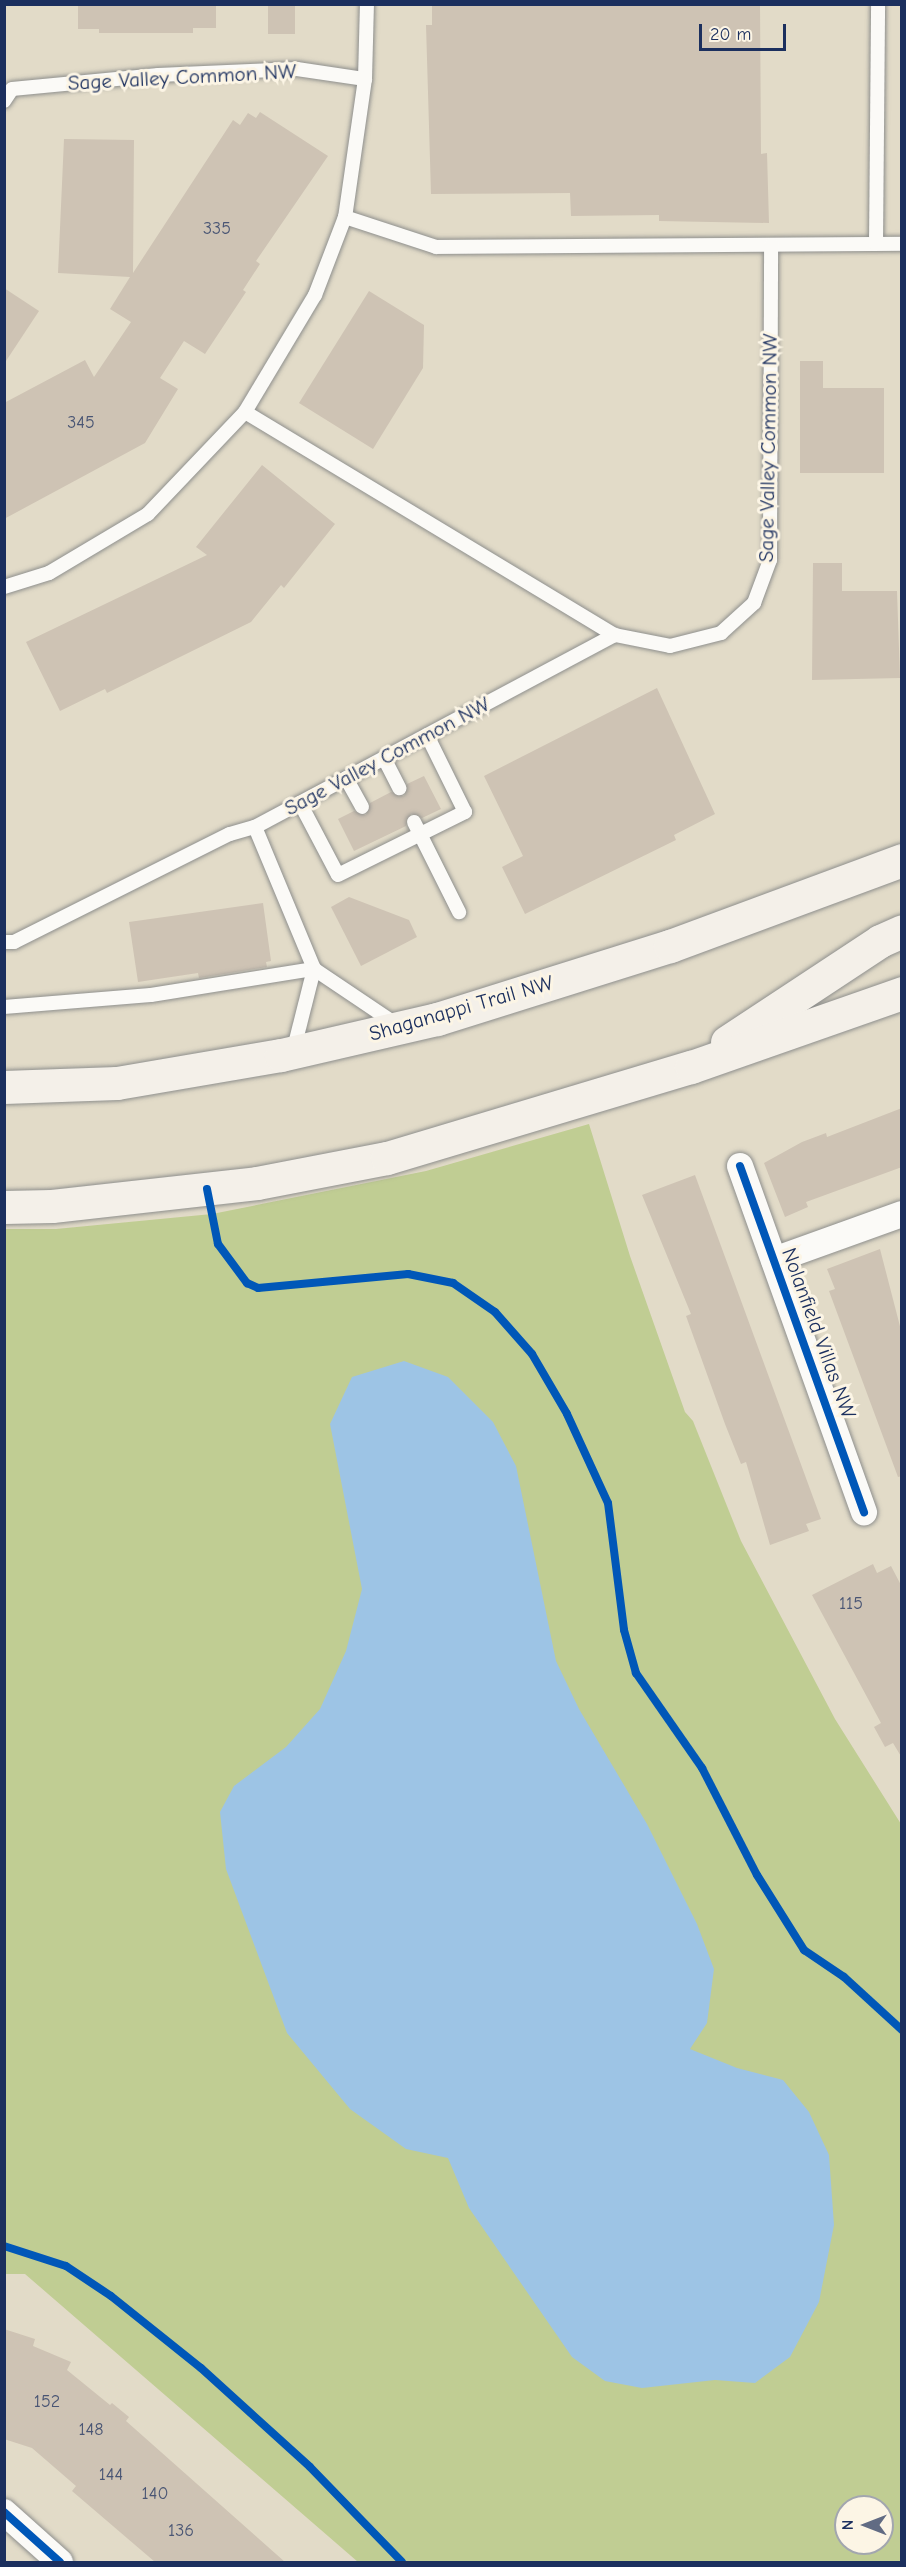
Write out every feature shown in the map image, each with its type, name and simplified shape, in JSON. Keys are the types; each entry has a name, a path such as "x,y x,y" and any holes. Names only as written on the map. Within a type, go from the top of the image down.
{"main road":[{"name":"Shaganappi Trail NW","path":"4,1087 117,1083 293,1052 400,1027 670,946 902,860"},
{"path":"691,1067 880,941 902,931"},
{"path":"4,1207 257,1183 387,1158 691,1067 902,993"}],"street":[{"name":"Nolanfield Villas NW","path":"740,1166 864,1512"},
{"name":"Nolanfield Villas NW","path":"774,1260 902,1214"},
{"path":"4,2512 60,2562"}],"lane":[{"path":"4,587 49,573 148,514 245,412 315,296 345,217 365,80 367,4"},
{"path":"876,244 878,4"},
{"name":"Sage Valley Common NW","path":"4,101 12,89 158,75 297,69 365,80"},
{"path":"345,217 436,247 902,244"},
{"name":"Sage Valley Common NW","path":"245,412 615,635 670,646 721,633 754,603 770,561 771,245"},
{"name":"Sage Valley Common NW","path":"4,942 14,942 230,834 255,827 615,635"},
{"path":"300,803 338,875 385,852 418,828 465,813 428,735"},
{"path":"384,758 399,788"},
{"path":"346,778 362,807"},
{"path":"255,827 314,969 400,1027"},
{"path":"418,828 459,912"},
{"path":"378,839 385,852"},
{"path":"4,1007 151,995 314,969"},
{"path":"293,1052 314,969"}],"green space":[{"path":"589,1124 630,1256 685,1412 693,1421 741,1541 835,1719 901,1824 901,2562 358,2562 25,2274 5,2274 4,1229 56,1229 212,1214 426,1171"}],"water":[{"path":"404,1361 448,1377 493,1422 516,1466 556,1661 579,1709 647,1824 697,1924 714,1969 707,2023 690,2049 737,2068 783,2080 809,2112 829,2155 834,2225 819,2302 790,2357 755,2383 715,2380 642,2388 605,2381 572,2357 469,2208 448,2158 406,2149 350,2109 287,2033 226,1869 220,1812 234,1786 286,1747 320,1709 346,1651 362,1589 330,1424 352,1377"}],"building":[{"path":"78,4 216,4 216,28 193,28 193,33 99,33 99,29 78,29"},
{"path":"268,4 295,4 295,34 268,34"},
{"path":"432,4 760,4 761,154 767,153 769,223 659,221 659,215 571,216 570,193 431,194 426,25 432,25"},
{"path":"260,112 328,156 256,261 260,264 243,290 246,292 205,354 184,341 160,378 178,389 145,443 4,519 4,403 85,360 94,377 131,322 110,309 130,277 58,273 64,139 134,140 133,273 233,120 240,125 248,113 256,118"},
{"path":"4,288 39,311 4,364"},
{"path":"369,291 424,325 423,368 373,449 299,403"},
{"path":"800,361 823,361 823,388 884,388 884,473 800,473"},
{"path":"262,465 335,524 284,588 281,585 251,622 107,693 105,689 60,711 26,642 207,555 196,547"},
{"path":"813,563 842,563 842,591 897,591 900,678 812,680"},
{"path":"657,688 715,814 674,835 676,840 525,914 502,867 523,856 484,776"},
{"path":"424,776 441,809 422,818 411,814 406,826 354,851 338,819 354,811 366,815 370,803 391,792 404,796 407,784"},
{"path":"349,897 409,920 417,937 361,966 331,907"},
{"path":"263,903 271,961 266,962 267,967 199,978 198,973 138,982 129,922"},
{"path":"902,1108 902,1167 806,1202 808,1207 785,1217 764,1163 802,1142 826,1133 827,1137"},
{"path":"695,1175 821,1519 806,1524 809,1531 770,1545 746,1462 741,1464 725,1424 686,1316 691,1314 642,1195"},
{"path":"880,1249 902,1334 902,1476 898,1477 829,1291 835,1289 827,1269"},
{"path":"873,1564 877,1573 891,1566 902,1587 902,1758 893,1743 885,1747 874,1727 881,1723 812,1595"},
{"path":"4,2329 35,2339 33,2346 71,2362 67,2370 110,2405 112,2403 129,2417 126,2421 285,2562 155,2562 72,2491 76,2486 32,2448 4,2439"}],"cycle path":[{"path":"740,1166 864,1512"},
{"path":"207,1189 218,1244 247,1283 258,1288 408,1274 453,1283 495,1312 532,1354 567,1414 608,1503 624,1630 636,1673 702,1768 757,1875 804,1950 844,1977 902,2030"},
{"path":"4,2246 66,2266 111,2296 201,2368 310,2467 402,2562"},
{"path":"4,2512 60,2562"}]}
